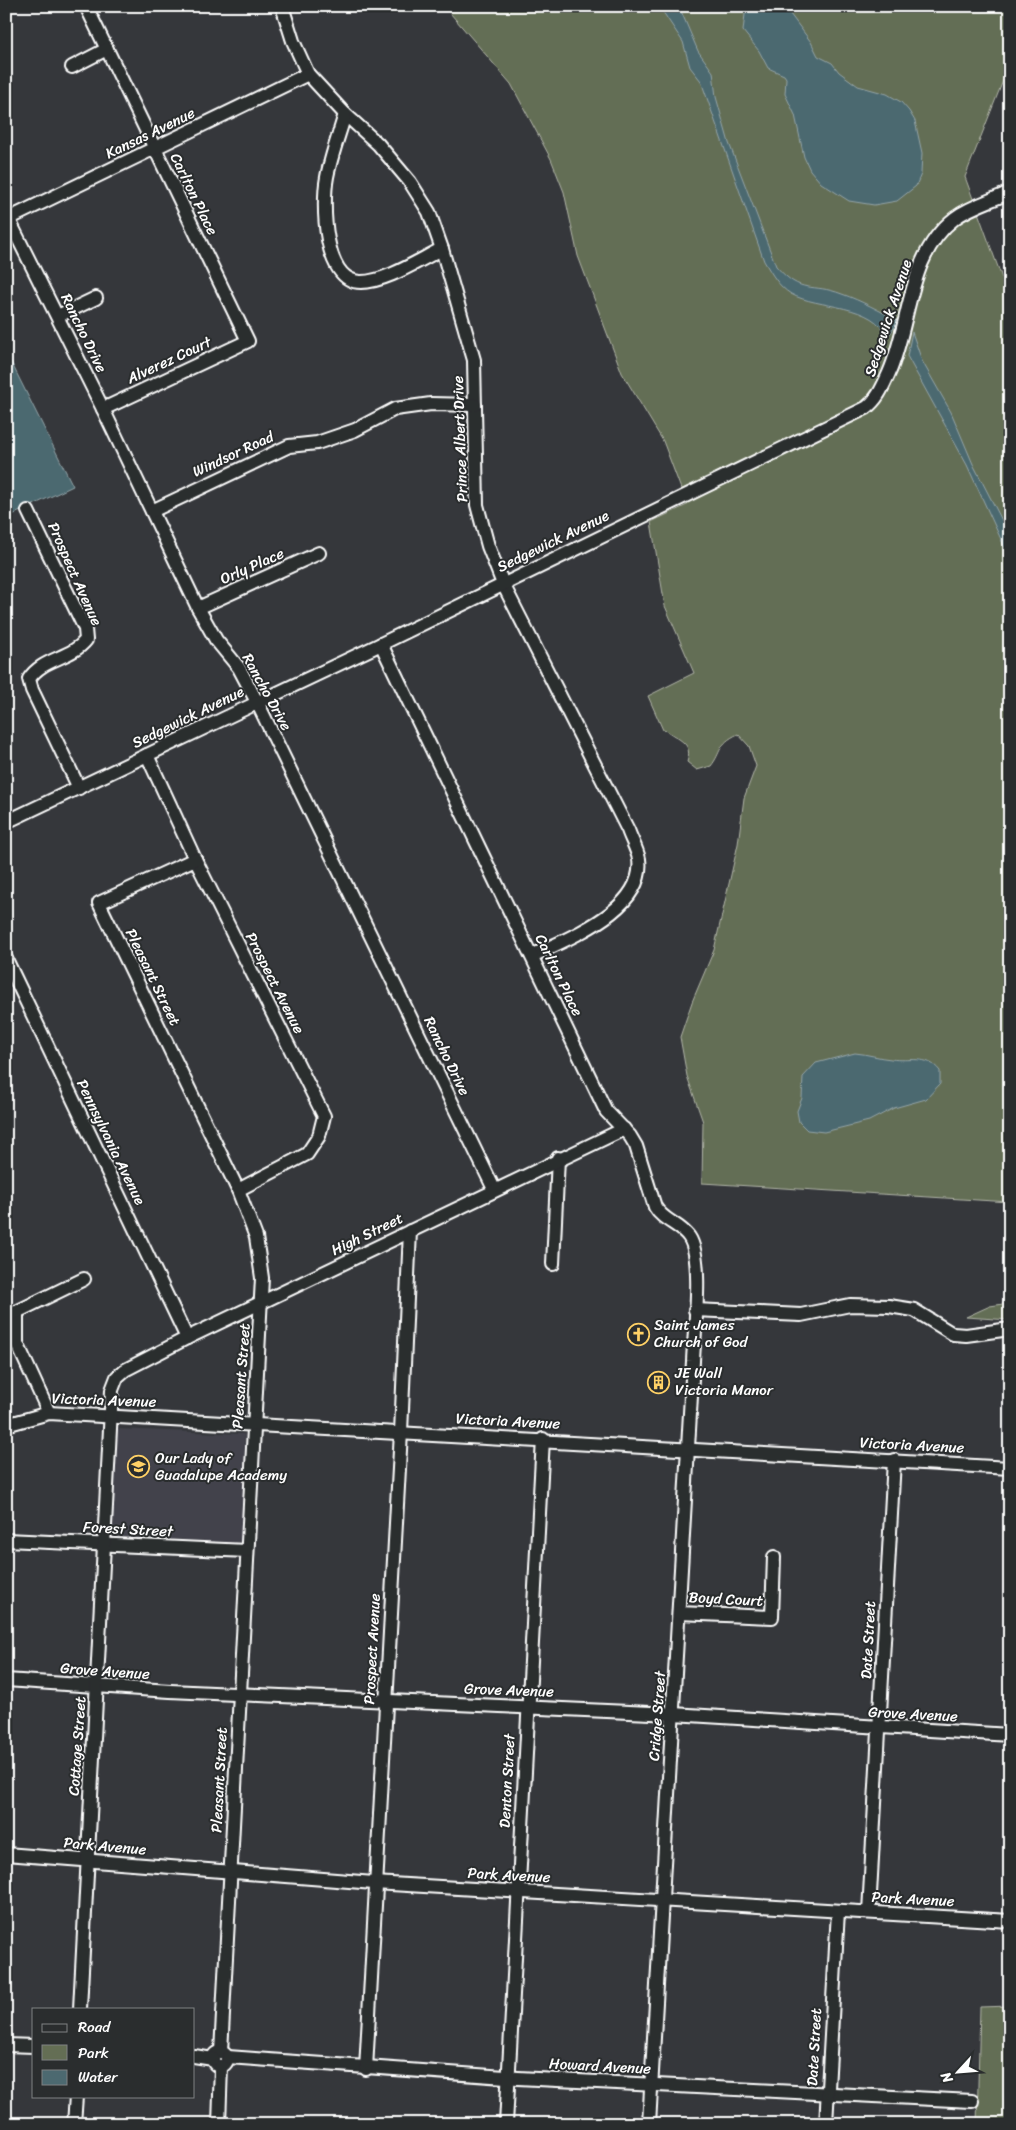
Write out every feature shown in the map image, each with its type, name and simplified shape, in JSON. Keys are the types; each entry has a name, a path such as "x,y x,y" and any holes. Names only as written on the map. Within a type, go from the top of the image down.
{"street":[{"name":"Carlton Place","path":"86,6 248,342"},
{"name":"Prince Albert Drive","path":"282,6 293,41 308,74 345,114 378,144 410,182 429,212 442,249 474,360 477,505 488,546 503,584 623,821 639,859 636,879 626,899 604,920 532,956"},
{"path":"72,66 107,49"},
{"name":"Kansas Avenue","path":"7,218 308,74"},
{"path":"345,114 327,178 325,219 331,258 344,276 359,282 377,280 442,249"},
{"name":"Sedgewick Avenue","path":"6,822 381,644 870,405 882,390 901,340 919,269 940,233 954,219 971,208 1010,192"},
{"name":"Rancho Drive","path":"7,218 58,316 198,608 216,640 239,668 257,702 494,1189"},
{"path":"58,316 96,298"},
{"name":"Alverez Court","path":"103,409 248,342"},
{"name":"Windsor Road","path":"152,511 288,446 317,443 355,430 395,409 431,404 475,405"},
{"name":"Prospect Avenue","path":"28,511 85,629 86,640 80,648 35,669 29,679 32,690 79,788"},
{"name":"Orly Place","path":"198,608 319,553"},
{"name":"Carlton Place","path":"381,644 606,1111 624,1129 636,1146 655,1207 660,1214 680,1228 693,1243 697,1270 695,1310"},
{"name":"Prospect Avenue","path":"147,755 195,859 324,1116 319,1136 307,1154 238,1190"},
{"name":"Pleasant Street","path":"195,859 99,903 238,1190 256,1237 262,1278 218,2124"},
{"name":"Pennsylvania Avenue","path":"6,960 187,1338"},
{"name":"High Street","path":"125,1370 558,1158 624,1129"},
{"path":"552,1264 558,1158"},
{"name":"Prospect Avenue","path":"366,2069 374,1883 401,1432 410,1231"},
{"path":"49,1413 17,1343 11,1315 84,1279"},
{"path":"695,1310 801,1315 850,1305 889,1306 914,1310 953,1334 966,1335 1010,1329"},
{"name":"Cridge Street","path":"649,2124 695,1310"},
{"name":"Cottage Street","path":"80,2008 86,1860 98,1687 112,1390 118,1377 125,1370"},
{"name":"Victoria Avenue","path":"6,1425 49,1413 542,1439 1010,1468"},
{"name":"Denton Street","path":"506,2124 542,1439"},
{"name":"Date Street","path":"869,1912 894,1460"},
{"name":"Forest Street","path":"6,1540 247,1551"},
{"name":"Boyd Court","path":"679,1613 772,1617 774,1558"},
{"name":"Grove Avenue","path":"6,1680 98,1687 385,1702 673,1714 879,1729 1010,1736"},
{"name":"Park Avenue","path":"6,1854 374,1883 1010,1921"},
{"name":"Date Street","path":"826,2124 838,1911"},
{"path":"6,2044 32,2046"},
{"name":"Howard Avenue","path":"195,2056 508,2078 972,2101"},
{"path":"74,2124 76,2098"}],"shaded area":[{"path":"115,1429 245,1434 241,1543 112,1536"}],"green space":[{"path":"444,6 1010,6 1010,63 965,177 1002,278 1010,283 1010,1202 702,1183 703,1122 687,1076 680,1037 692,1002 714,950 738,844 744,798 756,766 749,746 738,734 726,741 711,766 697,770 687,762 687,747 681,740 663,730 648,696 694,673 665,606 651,522 687,505 663,441 622,373 578,256 564,192 551,159 511,84"},
{"path":"1010,1303 1010,1320 966,1317 990,1306"},
{"path":"1010,2006 1010,2124 977,2124 980,2007"}],"water":[{"path":"659,6 677,6 681,11 698,51 713,72 716,97 729,143 776,266 800,285 842,294 899,321 887,338 881,327 871,318 845,308 802,299 782,287 773,275 764,261 701,81 690,67 683,42"},
{"path":"746,6 784,6 811,42 818,56 832,63 839,72 858,86 887,94 901,102 915,121 922,153 921,174 916,186 897,201 874,205 849,201 821,183 810,170 804,157 795,115 785,94 786,78 784,75 768,68 759,51 743,31"},
{"path":"912,332 922,361 951,412 973,464 1010,536 1010,559 967,465 907,356"},
{"path":"6,352 73,486 6,518"},
{"path":"855,1053 898,1060 929,1062 940,1071 940,1084 926,1099 894,1108 869,1121 824,1132 807,1130 799,1122 797,1111 802,1098 803,1077 816,1063"}],"place":[{"name":"Saint James Church of God","path":"638,1334"},
{"name":"JE Wall Victoria Manor","path":"659,1382"},
{"name":"Our Lady of Guadalupe Academy","path":"139,1467"}]}
